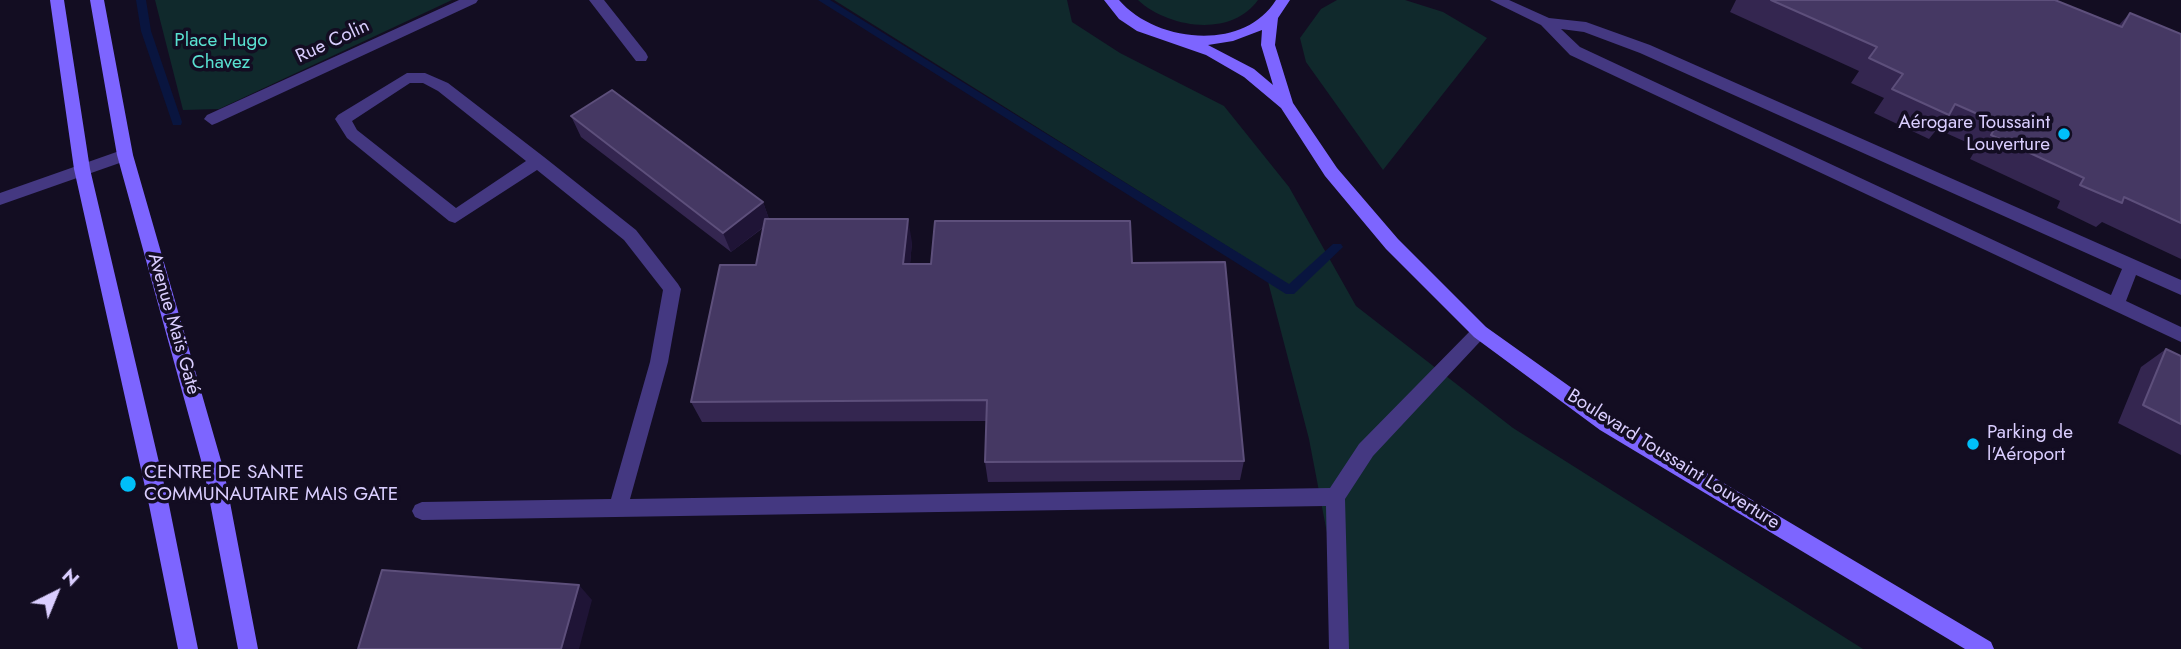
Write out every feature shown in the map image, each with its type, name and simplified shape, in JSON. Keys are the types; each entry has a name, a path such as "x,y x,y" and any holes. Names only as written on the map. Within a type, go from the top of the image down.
{"main road":[{"path":"57,0 82,169 159,505 188,649"},
{"name":"Avenue Maïs Gaté","path":"97,0 125,155 214,471 248,649"},
{"path":"1111,0 1118,11 1142,28 1174,38 1211,40 1245,33 1271,18 1283,0"},
{"name":"Boulevard Toussaint Louverture","path":"1271,18 1268,44 1286,104"},
{"name":"Boulevard Toussaint Louverture","path":"1174,38 1211,51 1249,72 1286,104 1331,172 1392,244 1480,332 1607,424 1984,649"}],"street":[{"name":"Rue Colin","path":"212,119 471,0"},
{"path":"596,0 641,57"},
{"path":"1497,0 1515,3 1546,22 1575,51 2181,335"},
{"path":"1546,22 1586,27 1645,49 2181,288"},
{"path":"538,161 455,217 352,134 343,119 407,78 425,78 443,87 538,161 630,234 672,289 659,362 618,509"},
{"path":"0,199 125,155"},
{"path":"2116,304 2132,264"},
{"path":"1339,649 1335,497 1366,450 1480,332"},
{"path":"422,511 1335,497"}],"green space":[{"name":"Place Hugo Chavez","path":"155,0 452,0 219,109 183,110"},
{"path":"834,0 1067,0 1072,22 1120,53 1224,106 1289,187 1356,306 1513,428 1863,649 1341,649 1331,554 1309,439 1265,270"},
{"path":"1138,0 1258,0 1246,12 1232,20 1199,25 1166,17"},
{"path":"1337,0 1405,0 1443,12 1487,38 1383,170 1306,62 1300,38 1321,9"}],"building":[{"name":"Aérogare Toussaint Louverture","path":"1771,0 2055,0 2122,27 2130,13 2181,34 2181,223 2124,197 2122,203 2080,185 2084,178 1991,135 1998,123 1955,104 1949,115 1892,89 1903,74 1869,58 1877,47"},
{"path":"612,90 763,202 723,233 571,116"},
{"path":"765,219 908,219 903,264 931,264 935,221 1130,221 1132,263 1225,262 1244,461 985,462 987,400 691,402 720,265 756,265"},
{"path":"2166,349 2181,356 2181,424 2143,405"},
{"path":"382,570 579,585 561,649 358,649"}],"waterway":[{"path":"141,0 146,31 177,122"},
{"path":"823,0 1290,291 1337,247"}],"place":[{"name":"Aérogare Toussaint Louverture","path":"2064,134"},
{"name":"Parking de l'Aéroport","path":"1973,444"},
{"name":"CENTRE DE SANTE COMMUNAUTAIRE MAIS GATE","path":"128,484"}]}
